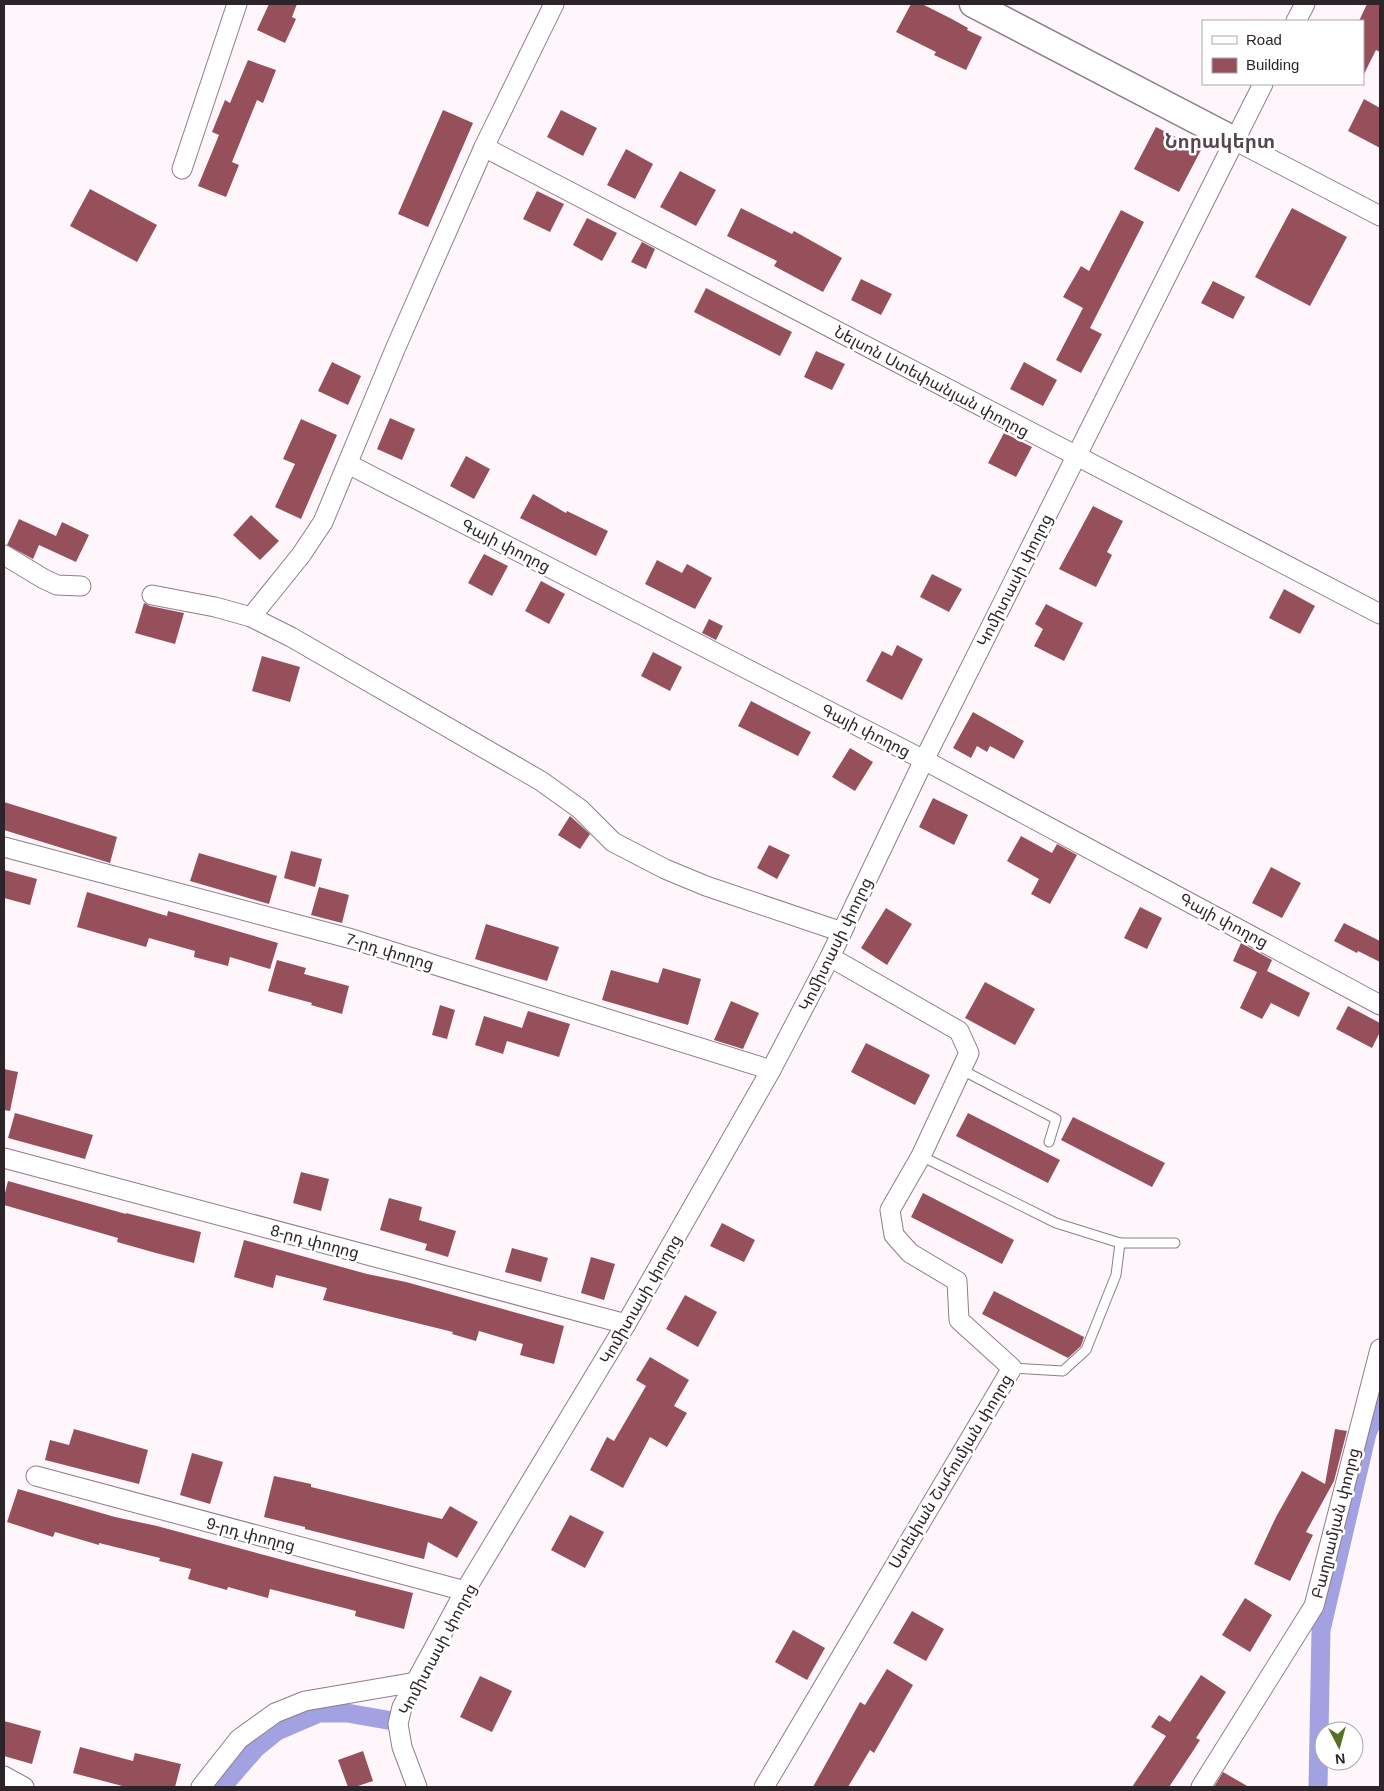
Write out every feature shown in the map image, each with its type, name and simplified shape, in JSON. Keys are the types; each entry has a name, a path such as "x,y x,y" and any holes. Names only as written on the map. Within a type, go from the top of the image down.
{"street":[{"path":"182,169 236,4"},
{"path":"251,617 301,555 323,522 396,347 484,148 554,4"},
{"path":"973,4 1380,216"},
{"path":"1297,20 1305,4"},
{"name":"Կոմիտասի փողոց","path":"417,1787 402,1747 398,1724 402,1707 466,1591 626,1324 771,1070 830,957 924,760 1234,140 1263,85"},
{"name":"Նելսոն Ստեփանյան փողոց","path":"484,148 1380,614"},
{"name":"Գայի փողոց","path":"348,464 924,760 1380,1005"},
{"path":"4,554 44,580 57,585 81,586"},
{"path":"152,595 215,607 251,617 291,637 541,781 580,810 613,842 665,869 706,886 842,932"},
{"name":"7-րդ փողոց","path":"4,847 352,938 771,1070"},
{"path":"830,957 959,1031 969,1053 922,1156"},
{"name":"Ստեփան Շահումյան փողոց","path":"764,1787 1012,1368 959,1320 957,1281 910,1253 894,1235 890,1210 922,1156"},
{"name":"8-րդ փողոց","path":"4,1158 626,1324"},
{"name":"Բաղրամյան փողոց","path":"1201,1787 1314,1606 1380,1349"},
{"name":"9-րդ փողոց","path":"36,1476 466,1591"},
{"path":"201,1787 238,1739 275,1713 305,1701 416,1682"},
{"path":"4,1776 24,1787"}],"lane":[{"path":"962,1070 1056,1119 1049,1142"},
{"path":"922,1156 1056,1222 1120,1243 1175,1243"},
{"path":"1012,1368 1063,1371 1086,1350 1116,1275 1120,1243"}],"building":[{"path":"269,4 297,4 292,17 296,19 285,43 257,30"},
{"path":"911,4 922,4 982,37 966,70 934,55 936,52 896,32"},
{"path":"1367,4 1380,4 1380,52 1376,50 1364,74 1364,20 1359,20"},
{"path":"248,60 276,70 263,103 257,100 232,162 239,165 226,197 198,186 219,135 212,132 225,100 230,103"},
{"path":"1364,99 1380,108 1380,148 1348,131"},
{"path":"443,110 473,123 428,227 398,214"},
{"path":"561,110 597,128 583,156 547,137"},
{"path":"1156,127 1201,150 1179,192 1134,169"},
{"path":"626,149 653,164 635,199 607,185"},
{"path":"680,171 716,190 696,226 660,207"},
{"path":"90,189 157,225 137,262 70,226"},
{"path":"537,191 564,204 550,232 523,219"},
{"path":"741,208 792,234 794,231 842,258 823,292 774,266 777,261 727,236"},
{"path":"1292,208 1347,237 1310,306 1255,277"},
{"path":"1121,210 1144,222 1090,328 1102,334 1081,373 1056,360 1083,308 1063,297 1081,266 1089,271"},
{"path":"587,218 617,233 602,261 573,245"},
{"path":"642,242 655,249 646,269 631,262"},
{"path":"861,279 892,294 881,315 851,300"},
{"path":"1213,281 1245,297 1233,319 1201,303"},
{"path":"706,288 792,332 780,356 694,312"},
{"path":"816,351 845,364 832,390 804,377"},
{"path":"332,362 361,376 348,405 318,391"},
{"path":"1024,362 1057,380 1043,406 1010,389"},
{"path":"390,418 415,429 402,460 377,449"},
{"path":"301,419 337,435 301,519 275,507 295,464 283,459"},
{"path":"1004,433 1032,447 1016,477 988,463"},
{"path":"466,456 490,469 474,499 450,486"},
{"path":"533,494 566,513 567,511 608,531 596,556 520,518"},
{"path":"1093,506 1123,521 1107,552 1112,555 1096,587 1059,569"},
{"path":"251,515 279,541 260,560 233,535"},
{"path":"19,519 56,536 62,522 89,535 76,562 39,545 33,559 7,545"},
{"path":"484,554 508,566 492,596 468,583"},
{"path":"657,560 682,573 687,564 712,578 695,609 645,584"},
{"path":"932,574 962,589 949,612 920,597"},
{"path":"541,581 565,594 549,624 525,611"},
{"path":"1284,589 1315,606 1300,634 1269,618"},
{"path":"144,603 184,613 175,644 135,633"},
{"path":"1046,604 1083,623 1064,661 1034,646 1043,629 1035,624"},
{"path":"709,619 723,626 716,640 702,633"},
{"path":"897,645 923,659 902,700 866,681 882,651 892,656"},
{"path":"653,652 682,667 670,691 641,676"},
{"path":"262,656 300,667 290,702 252,691"},
{"path":"751,701 811,732 798,756 738,726"},
{"path":"973,712 1024,741 1014,759 990,746 987,752 977,746 971,758 953,748"},
{"path":"850,748 873,762 855,791 832,777"},
{"path":"933,798 968,815 954,845 919,827"},
{"path":"4,802 117,837 110,863 4,830"},
{"path":"570,816 590,834 580,849 558,835"},
{"path":"1021,836 1052,853 1057,844 1077,855 1050,904 1031,894 1039,879 1007,861"},
{"path":"769,845 790,855 777,879 757,868"},
{"path":"291,851 322,859 315,887 284,878"},
{"path":"199,853 277,876 269,904 190,881"},
{"path":"1271,867 1301,883 1282,918 1252,903"},
{"path":"4,870 37,879 30,905 4,898"},
{"path":"319,887 349,895 342,923 311,915"},
{"path":"87,892 167,916 168,911 278,943 270,969 230,957 228,966 194,957 195,951 149,938 146,947 77,927"},
{"path":"1140,907 1162,918 1147,949 1124,938"},
{"path":"886,908 912,924 887,965 861,948"},
{"path":"1344,923 1380,941 1380,962 1334,941"},
{"path":"486,924 559,947 547,981 475,959"},
{"path":"1241,943 1272,960 1267,971 1310,993 1299,1017 1271,1003 1262,1019 1240,1008 1257,972 1233,961"},
{"path":"277,960 306,968 304,974 349,986 342,1014 311,1005 312,1003 268,991"},
{"path":"663,968 701,979 688,1025 602,1000 611,970 658,983"},
{"path":"985,982 1035,1009 1015,1045 965,1018"},
{"path":"731,1001 759,1013 743,1049 714,1040"},
{"path":"440,1005 455,1010 447,1039 432,1035"},
{"path":"1348,1006 1380,1023 1380,1032 1372,1048 1336,1029"},
{"path":"528,1011 570,1024 559,1057 507,1041 503,1054 475,1045 484,1016 522,1028"},
{"path":"866,1043 930,1075 915,1105 851,1072"},
{"path":"4,1069 18,1072 10,1111 4,1110"},
{"path":"15,1113 93,1135 85,1159 8,1138"},
{"path":"968,1113 1060,1160 1048,1183 956,1136"},
{"path":"1073,1117 1165,1163 1152,1187 1061,1140"},
{"path":"301,1172 329,1179 321,1211 293,1203"},
{"path":"8,1181 126,1214 201,1232 194,1263 117,1242 118,1238 4,1205"},
{"path":"923,1193 1014,1240 1002,1264 911,1217"},
{"path":"389,1198 422,1207 419,1220 456,1231 448,1257 425,1250 427,1244 380,1230"},
{"path":"722,1223 755,1240 744,1262 710,1246"},
{"path":"244,1240 564,1326 554,1364 520,1355 523,1344 479,1331 476,1341 452,1334 453,1332 323,1300 327,1288 276,1275 273,1288 234,1277"},
{"path":"512,1248 548,1258 541,1282 505,1272"},
{"path":"591,1257 615,1264 604,1300 581,1293"},
{"path":"994,1291 1084,1337 1081,1346 1068,1358 982,1314"},
{"path":"685,1295 717,1312 698,1347 666,1329"},
{"path":"650,1357 689,1380 674,1406 687,1413 667,1447 650,1437 623,1488 590,1470 607,1437 614,1441 646,1386 636,1380"},
{"path":"74,1429 148,1450 139,1484 45,1460 50,1440 69,1445"},
{"path":"1335,1429 1347,1431 1334,1481 1306,1532 1313,1535 1290,1581 1254,1564 1276,1517 1302,1471 1325,1484"},
{"path":"192,1453 223,1462 210,1504 180,1495"},
{"path":"274,1476 442,1519 450,1506 478,1522 457,1558 428,1542 424,1559 264,1517"},
{"path":"18,1489 115,1517 157,1526 413,1593 404,1629 355,1616 356,1611 270,1589 268,1598 228,1587 227,1590 188,1579 191,1569 159,1561 160,1558 99,1543 99,1545 55,1532 53,1537 7,1522"},
{"path":"570,1515 604,1532 585,1568 551,1550"},
{"path":"1245,1598 1272,1615 1250,1652 1222,1635"},
{"path":"912,1611 944,1629 926,1661 893,1643"},
{"path":"793,1630 825,1648 807,1680 775,1662"},
{"path":"887,1669 913,1685 874,1753 870,1750 848,1787 813,1787 860,1702 865,1705"},
{"path":"1201,1675 1226,1692 1196,1738 1200,1740 1169,1787 1132,1787 1166,1736 1151,1727 1159,1715 1170,1722"},
{"path":"480,1676 512,1691 492,1732 460,1717"},
{"path":"4,1721 41,1731 32,1764 4,1756"},
{"path":"80,1747 133,1761 135,1753 181,1764 175,1787 126,1787 73,1773"},
{"path":"363,1751 373,1781 355,1787 348,1787 338,1760"},
{"path":"1223,1772 1249,1787 1214,1787"}],"waterway":[{"path":"1318,1787 1321,1630 1367,1433 1380,1405"},
{"path":"222,1787 255,1749 277,1731 319,1713 347,1713 387,1720"}],"district":[{"name":"Նորակերտ","path":"1220,141"}]}
